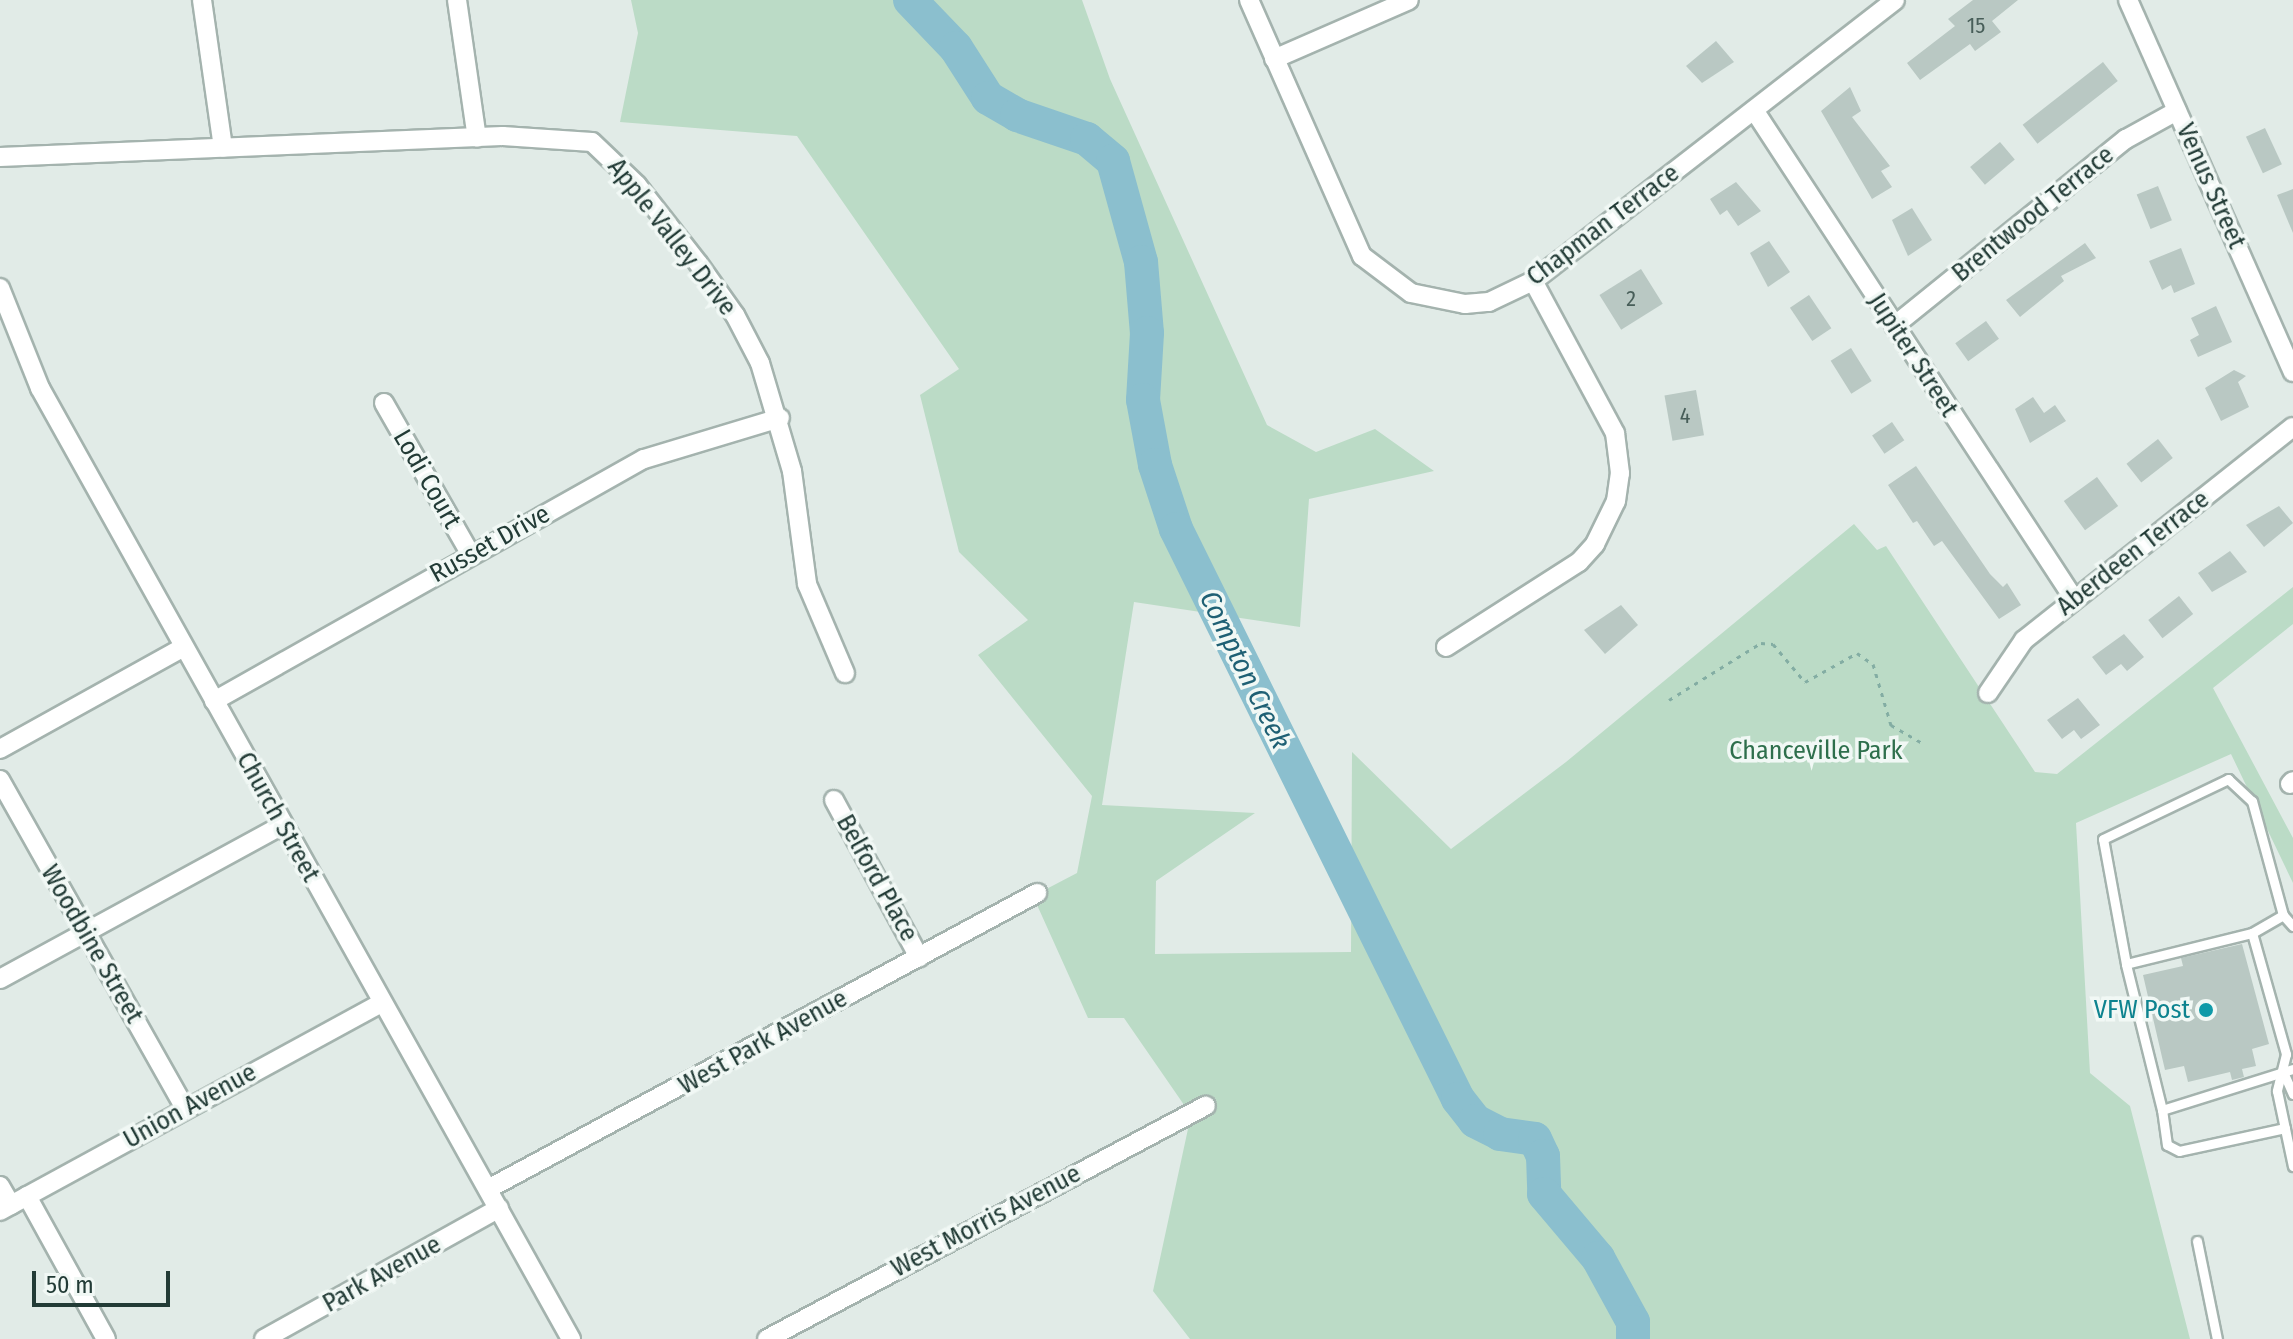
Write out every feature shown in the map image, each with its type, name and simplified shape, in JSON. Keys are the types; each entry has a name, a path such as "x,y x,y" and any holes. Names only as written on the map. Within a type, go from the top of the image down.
{"street":[{"path":"202,0 223,148"},
{"path":"457,0 477,138"},
{"name":"Chapman Terrace","path":"1249,0 1350,236 1376,271 1431,300 1465,304 1489,302 1533,281 1895,0"},
{"path":"1274,59 1409,0"},
{"name":"Venus Street","path":"2128,0 2293,372"},
{"name":"Jupiter Street","path":"1754,110 2074,599"},
{"name":"Brentwood Terrace","path":"1894,326 2126,139 2177,111"},
{"name":"Apple Valley Drive","path":"0,157 477,138 583,139 611,156 735,315 760,363 780,418 807,584 845,673"},
{"path":"1446,647 1579,562 1595,544 1616,501 1620,473 1615,433 1533,281"},
{"name":"Church Street","path":"0,288 40,388 571,1339"},
{"name":"Lodi Court","path":"384,403 471,555"},
{"name":"Russet Drive","path":"214,701 644,459 780,418"},
{"name":"Aberdeen Terrace","path":"1988,693 2024,640 2293,427"},
{"path":"0,749 184,647"},
{"name":"Woodbine Street","path":"0,780 185,1108"},
{"name":"Belford Place","path":"834,800 919,957"},
{"path":"0,979 282,825"},
{"name":"West Park Avenue","path":"488,1189 1037,893"},
{"name":"Union Avenue","path":"13,1204 381,1003"},
{"name":"West Morris Avenue","path":"767,1339 1206,1106"},
{"path":"0,1186 106,1339"},
{"name":"Park Avenue","path":"264,1339 499,1208"}],"lane":[{"path":"2285,1128 2179,1151 2167,1145 2162,1110 2126,964 2103,839 2228,779 2252,801 2283,915 2293,926"},
{"path":"2126,964 2252,933 2283,915"},
{"path":"2252,933 2286,1054 2293,1094"},
{"path":"2162,1110 2289,1072"},
{"path":"2289,1072 2277,1091 2293,1166"},
{"path":"2197,1241 2217,1339"}],"path":[{"path":"1669,700 1761,643 1773,644 1805,682 1857,653 1873,664 1891,725 1922,743"}],"green space":[{"name":"Chanceville Park","path":"631,0 1082,0 1110,79 1267,425 1316,452 1375,429 1434,471 1309,499 1300,627 1134,602 1102,805 1255,813 1156,881 1155,954 1351,952 1352,752 1451,849 1566,762 1854,524 1877,550 1886,546 2035,772 2057,774 2293,587 2293,624 2213,688 2293,838 2293,883 2231,754 2076,823 2090,1073 2130,1106 2190,1339 1190,1339 1153,1291 1191,1115 1124,1018 1088,1018 1033,896 1077,873 1092,796 978,655 1028,620 959,552 920,395 959,369 797,136 620,122 638,33"}],"building":[{"path":"1973,0 2018,0 1992,21 2001,32 1975,51 1970,44 1920,80 1907,63 1955,26 1948,19"},
{"path":"1716,41 1734,62 1702,83 1686,66"},
{"path":"2103,62 2118,81 2037,144 2023,125"},
{"path":"1850,87 1861,111 1852,117 1890,166 1881,171 1892,187 1872,199 1821,111"},
{"path":"2265,128 2282,164 2263,173 2246,137"},
{"path":"2000,142 2015,160 1985,185 1970,167"},
{"path":"1736,182 1761,211 1738,226 1727,210 1720,215 1710,199"},
{"path":"2158,186 2172,220 2151,229 2137,195"},
{"path":"2293,189 2293,233 2277,195"},
{"path":"1912,208 1932,240 1908,256 1892,220"},
{"path":"1769,241 1790,272 1768,287 1750,253"},
{"path":"2085,243 2096,258 2061,276 2064,281 2020,317 2006,300"},
{"path":"2181,248 2195,284 2174,293 2171,285 2162,290 2149,261"},
{"path":"1641,269 1663,304 1621,330 1599,295"},
{"path":"1809,295 1831,328 1812,341 1790,308"},
{"path":"2216,306 2232,342 2198,357 2190,340 2199,335 2191,318"},
{"path":"1986,321 1999,339 1968,361 1955,343"},
{"path":"1851,348 1872,381 1851,394 1831,361"},
{"path":"2234,370 2246,376 2238,382 2249,407 2221,421 2205,388"},
{"path":"1696,390 1704,435 1672,441 1664,396"},
{"path":"2033,397 2044,413 2055,405 2066,421 2030,443 2015,409"},
{"path":"1892,422 1904,440 1884,454 1872,435"},
{"path":"2158,439 2173,458 2141,483 2126,464"},
{"path":"1916,466 1990,574 2003,587 2007,583 2021,605 1999,619 1942,541 1934,546 1917,521 1913,523 1888,485"},
{"path":"2097,477 2118,506 2085,530 2064,501"},
{"path":"2279,506 2293,523 2264,547 2246,525"},
{"path":"2230,551 2247,572 2212,592 2198,573"},
{"path":"2179,596 2193,614 2162,638 2148,620"},
{"path":"1621,605 1638,625 1605,654 1584,630"},
{"path":"2124,634 2144,657 2127,671 2121,664 2106,675 2092,657"},
{"path":"2078,698 2100,725 2081,739 2074,730 2062,739 2047,720"},
{"name":"VFW Post","path":"2242,944 2269,1044 2252,1049 2256,1066 2242,1069 2244,1077 2232,1080 2230,1072 2188,1082 2184,1066 2165,1070 2143,975 2183,966 2181,958"}],"waterway":[{"name":"Compton Creek","path":"910,0 956,48 988,98 1017,115 1087,139 1113,161 1141,262 1147,333 1143,400 1155,465 1176,529 1458,1099 1475,1121 1500,1134 1535,1139 1543,1156 1544,1194 1598,1258 1633,1322 1633,1339"}],"place":[{"name":"VFW Post","path":"2206,1010"}]}
